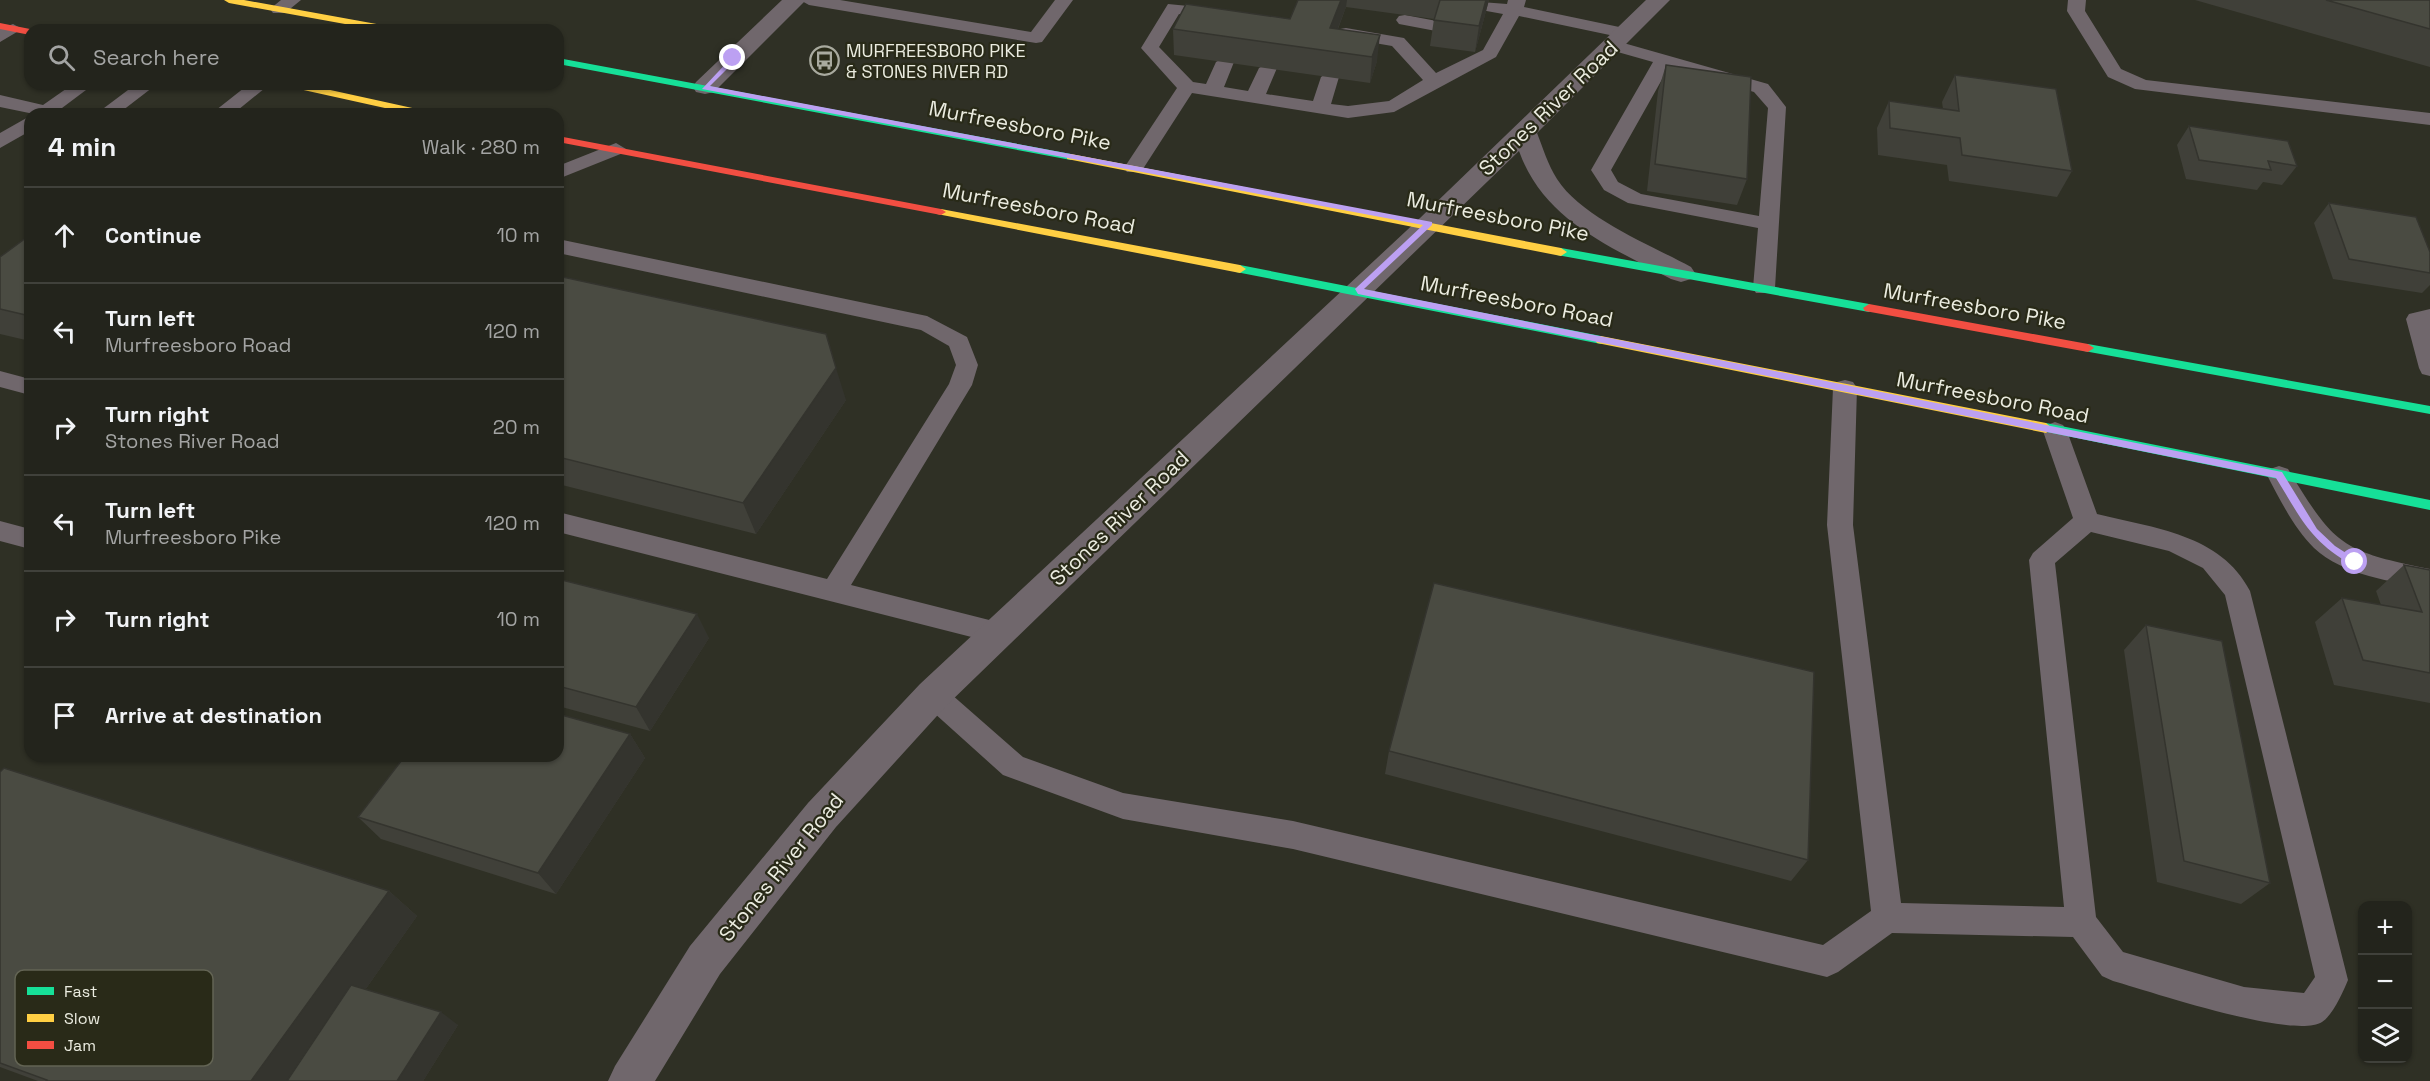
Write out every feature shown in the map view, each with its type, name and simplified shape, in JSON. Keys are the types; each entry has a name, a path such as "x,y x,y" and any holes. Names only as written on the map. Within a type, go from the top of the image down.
{"main road":[{"path":"229,0 286,5 308,14 361,24"},
{"path":"293,24 308,14"},
{"name":"Murfreesboro Pike","path":"564,62 1429,224 1536,247 2430,410"},
{"path":"317,90 399,108"},
{"name":"Murfreesboro Road","path":"564,140 1358,291 2430,505"}],"street":[{"path":"705,87 795,0"},
{"name":"Stones River Road","path":"630,1081 705,960 822,815 933,695 1429,224 1659,0"},
{"path":"1524,131 1548,186 1565,204 1611,234 1681,273"}],"lane":[{"path":"809,0 1036,38 1064,0"},
{"path":"2077,0 2076,11 2114,73 2142,85 2430,119"},
{"path":"1236,16 1173,4 1150,48 1187,87 1348,112 1394,106 1490,53 1516,5"},
{"path":"1487,6 1516,5 1619,39 1664,60 1761,88 1778,107 1764,288"},
{"path":"1398,42 1406,18 1436,26"},
{"path":"1480,31 1500,34"},
{"path":"1339,55 1342,32 1398,42 1434,82"},
{"path":"1664,60 1601,170 1611,186 1635,199 1769,224"},
{"path":"1213,91 1225,62"},
{"path":"1255,98 1268,68"},
{"path":"1320,108 1330,77"},
{"path":"1134,168 1187,87"},
{"path":"50,108 76,90"},
{"path":"114,108 140,90"},
{"path":"229,108 253,90"},
{"path":"0,101 24,110"},
{"path":"0,142 24,126"},
{"path":"564,171 616,149"},
{"path":"564,247 927,324 959,342 967,364 960,385 834,591"},
{"path":"2430,316 2417,319 2430,368"},
{"path":"0,378 24,385"},
{"path":"1845,388 1840,525 1887,918"},
{"path":"2055,430 2087,521"},
{"path":"2279,475 2314,531 2331,548 2355,562 2430,579"},
{"path":"2087,521 2175,543 2212,561 2237,591 2331,980 2312,1010 2244,1003 2113,965 2081,922 2042,560 2087,521"},
{"path":"564,524 999,633"},
{"path":"0,531 24,537"},
{"path":"933,695 1013,766 1124,806 1293,835 1827,961 1887,918 2081,922"}],"building":[{"path":"1298,0 1341,0 1330,28 1380,35 1372,57 1173,29 1186,4 1290,19"},
{"path":"1440,0 1486,0 1479,26 1434,20"},
{"path":"2326,0 2430,0 2430,29"},
{"path":"1666,65 1751,77 1747,179 1655,164"},
{"path":"1955,75 2056,89 2072,171 1962,155 1960,138 1890,128 1889,101 1959,111"},
{"path":"2189,126 2288,141 2297,166 2268,161 2271,170 2199,160"},
{"path":"2329,203 2416,217 2430,252 2430,273 2349,259"},
{"path":"24,239 24,315 0,309 0,257"},
{"path":"564,277 826,334 836,368 743,503 564,458"},
{"path":"2404,565 2430,570 2430,673 2363,660 2342,598 2422,612"},
{"path":"564,581 697,614 636,707 564,688"},
{"path":"1434,583 1814,672 1808,860 1389,751"},
{"path":"2146,625 2222,641 2270,883 2184,861"},
{"path":"564,716 630,734 538,873 358,817 400,762 564,762"},
{"path":"4,768 389,891 251,1081 46,1081 0,1063 0,772"},
{"path":"351,985 441,1012 397,1081 287,1081"}],"traffic: fast":[{"path":"564,62 1071,157"},
{"path":"1561,252 1869,308"},
{"path":"1240,269 1601,340"},
{"path":"2088,348 2430,410"},
{"path":"2046,428 2430,505"}],"traffic: slow":[{"path":"229,0 360,24"},
{"path":"317,90 399,108"},
{"path":"1071,157 1561,252"},
{"path":"941,212 1240,269"},
{"path":"1601,340 2046,428"}],"traffic: jam":[{"path":"0,26 24,31"},
{"path":"564,140 941,212"},
{"path":"1869,308 2088,348"}],"place":[{"name":"MURFREESBORO PIKE & STONES RIVER RD","path":"825,60"}],"route":[{"path":"733,58 705,87 1429,224 1358,291 2279,475 2314,531 2331,548 2355,562"}]}
